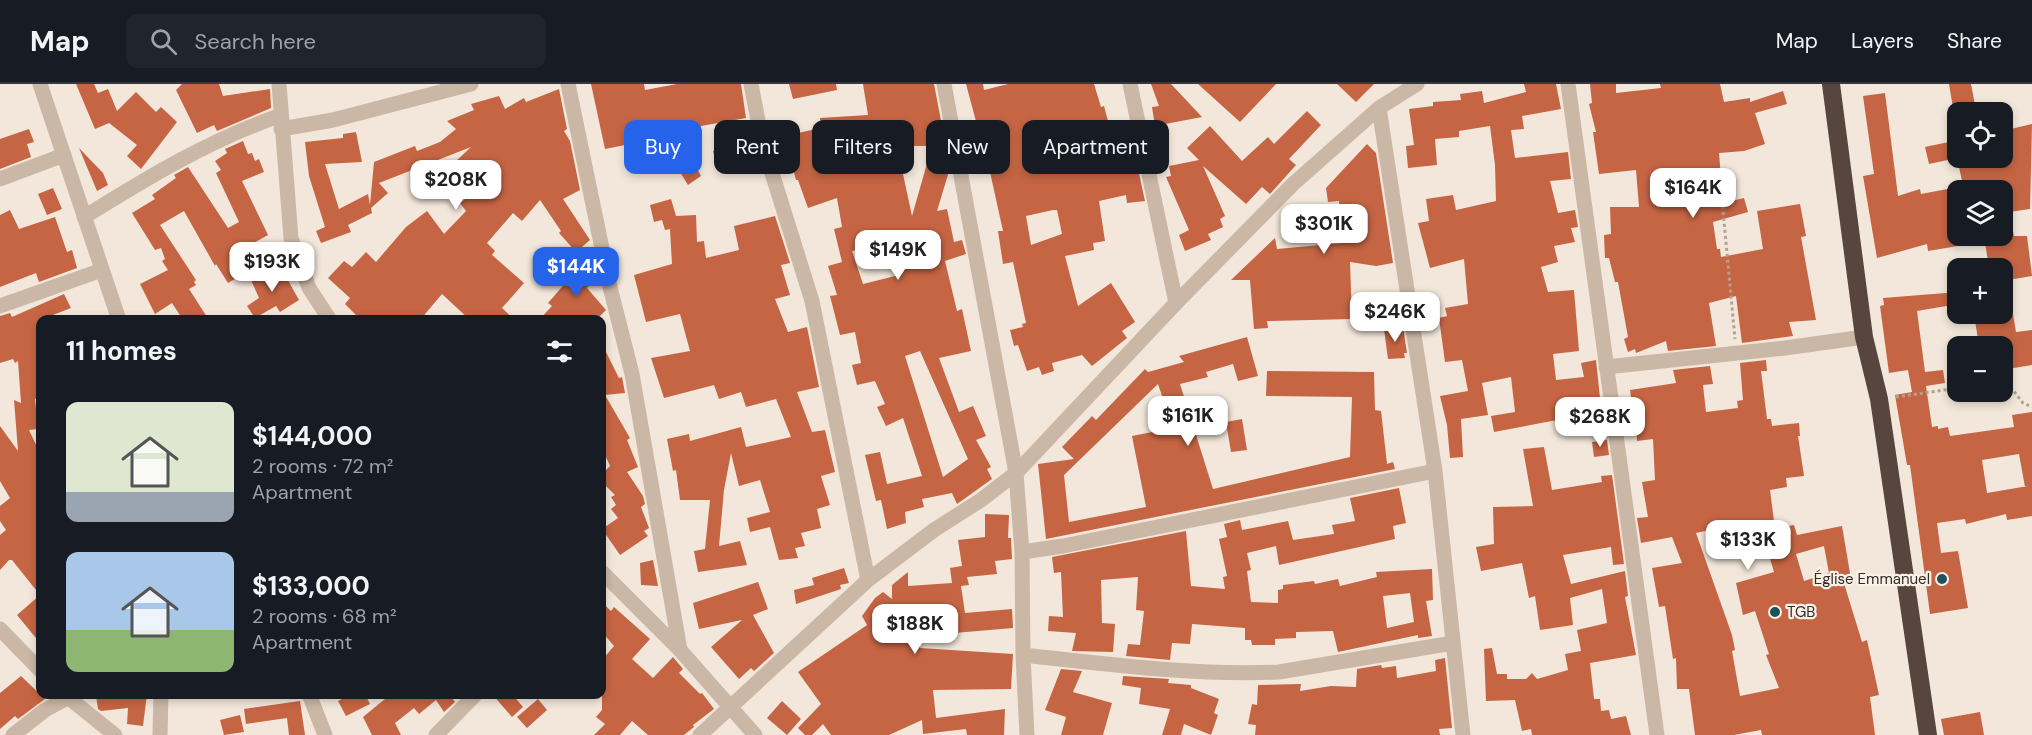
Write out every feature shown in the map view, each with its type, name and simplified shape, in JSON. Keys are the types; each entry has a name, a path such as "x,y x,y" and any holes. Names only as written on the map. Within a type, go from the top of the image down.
{"highway":[{"path":"1831,84 1864,337 1879,399 1928,735"}],"street":[{"path":"40,84 117,315"},
{"path":"279,84 291,238 309,288 327,315"},
{"path":"84,217 205,145 281,122 333,120 471,84"},
{"path":"568,84 610,287 633,374 680,650"},
{"path":"751,84 762,141 812,301 868,580"},
{"path":"944,84 1016,473 1022,552 1023,655 1027,735"},
{"path":"1130,84 1176,303"},
{"path":"700,735 868,580 934,530 981,500 1016,473 1176,303 1293,184 1379,108 1417,84"},
{"path":"1568,84 1658,735"},
{"path":"1379,108 1435,471 1463,735"},
{"path":"0,179 64,155"},
{"path":"0,306 102,270"},
{"path":"1606,367 1864,337"},
{"path":"1022,552 1063,546 1435,471"},
{"path":"606,576 680,650 755,735"},
{"path":"0,629 36,666"},
{"path":"1023,655 1135,667 1252,673 1279,672 1453,643"},
{"path":"13,735 45,710 64,699"},
{"path":"73,699 115,735"},
{"path":"160,735 161,699"},
{"path":"311,699 325,735"},
{"path":"436,735 471,699"}],"path":[{"path":"1722,200 1731,266 1736,352"},
{"path":"1879,399 1947,390"},
{"path":"2013,393 2023,403 2032,407"}],"building":[{"path":"76,84 94,84 98,93 108,89 117,111 136,92 156,112 161,107 177,122 141,169 127,156 137,145 109,123 95,129"},
{"path":"182,84 219,84 223,96 270,89 271,108 217,131 214,125 197,133 176,90"},
{"path":"591,84 644,84 645,90 677,84 741,84 746,118 714,120 714,124 702,126 702,120 624,120 624,145 605,149"},
{"path":"789,84 836,84 837,90 793,99"},
{"path":"863,84 934,84 941,120 926,120 926,146 914,146 914,120 820,120 820,118 868,115"},
{"path":"966,84 983,84 984,90 1008,84 1094,84 1108,120 1022,120 1022,174 1139,174 1145,201 1127,203 1126,195 1099,201 1105,241 1093,243 1094,250 1065,256 1078,306 1111,283 1135,322 1122,331 1127,338 1092,366 1082,355 1052,363 1054,371 1042,375 1039,367 1027,371 1018,345 1014,346 1010,330 1023,327 1022,324 1026,323 1013,262 1003,264 998,231 1003,231 990,174 1010,174 1010,120 976,120","holes":["1057,210 1062,234 1031,245 1026,216"]},
{"path":"1151,84 1171,84 1202,117 1169,123 1169,120 1154,120 1152,107 1159,106"},
{"path":"1198,84 1276,84 1240,122"},
{"path":"1337,84 1374,84 1356,102"},
{"path":"1524,84 1556,84 1561,109 1522,116 1524,129 1511,130 1515,158 1568,152 1571,179 1550,181 1558,213 1575,210 1578,227 1571,228 1575,242 1554,246 1558,262 1541,267 1548,292 1574,290 1579,351 1553,354 1556,380 1584,377 1581,363 1596,360 1601,408 1593,410 1594,413 1494,432 1491,416 1515,412 1511,377 1482,383 1488,415 1461,419 1463,457 1450,458 1447,425 1440,396 1468,391 1462,360 1445,362 1439,318 1447,316 1445,308 1468,304 1464,259 1430,268 1418,223 1429,221 1426,199 1453,195 1456,210 1496,201 1495,165 1490,126 1459,131 1459,137 1435,139 1437,165 1408,168 1406,146 1414,145 1409,109 1433,106 1433,102 1461,100 1460,94 1482,91 1484,103 1526,92"},
{"path":"1590,84 1616,84 1616,93 1661,88 1660,84 1720,84 1724,102 1750,98 1750,102 1783,91 1787,104 1755,113 1765,144 1744,151 1719,153 1723,203 1744,198 1748,212 1713,222 1717,249 1720,249 1721,257 1763,249 1757,211 1800,204 1806,236 1801,237 1816,320 1789,322 1793,336 1742,343 1736,296 1709,303 1716,346 1668,351 1666,341 1636,353 1635,349 1628,352 1624,339 1628,337 1618,282 1615,282 1609,258 1605,258 1604,235 1611,234 1610,207 1639,207 1636,170 1599,174 1593,132 1596,132 1589,104 1592,103"},
{"path":"1949,84 1971,84 1974,102 1952,102"},
{"path":"559,89 567,129 564,131 570,141 580,190 563,199 590,240 576,252 559,233 561,231 540,200 522,221 513,213 487,243 495,251 492,255 524,283 502,308 510,315 465,315 442,294 424,315 356,315 345,304 350,298 328,278 344,261 352,267 366,252 376,262 406,227 427,211 444,234 466,211 460,203 481,187 455,162 471,147 379,183 388,193 371,208 372,213 348,225 351,232 321,243 316,231 325,227 309,176 305,142 343,138 343,134 356,132 362,162 325,164 339,209 368,194 370,205 374,162 415,146 417,151 440,142 456,129 447,121 474,110 471,104 499,96 505,109 524,98 526,102"},
{"path":"1885,93 1898,196 1920,189 1921,194 1947,189 1947,246 1958,246 1928,251 1927,244 1877,258 1863,176 1874,174 1863,96"},
{"path":"1307,111 1321,125 1289,159 1296,165 1270,194 1262,187 1246,204 1203,166 1225,216 1220,219 1223,227 1208,234 1211,240 1185,251 1179,235 1189,230 1166,177 1171,176 1169,166 1199,160 1187,148 1210,126 1242,161 1268,137 1274,144"},
{"path":"2032,124 2030,209 2013,211 2013,180 1962,180 1959,168 2013,168 2013,128"},
{"path":"29,129 34,142 27,144 31,157 0,169 0,139"},
{"path":"812,130 812,174 903,174 912,216 926,167 926,174 948,174 937,211 947,209 954,242 962,240 966,254 945,261 957,311 962,309 971,351 939,358 959,412 973,406 986,436 976,440 991,467 987,469 992,479 957,504 952,493 922,499 924,507 905,512 906,523 887,529 881,500 876,501 865,455 880,452 887,484 922,476 903,418 886,426 877,407 885,404 875,381 857,385 852,365 861,363 855,332 840,335 830,296 837,295 828,266 842,262 834,229 842,227 837,198 808,208 794,174 800,174 800,133","holes":["888,236 899,275 863,284 852,251 857,250 856,244","920,351 968,459 943,477 905,356"]},
{"path":"243,141 248,154 252,153 255,161 259,159 264,172 242,181 268,235 237,252 248,271 228,283 216,264 215,266 184,211 160,225 196,280 194,282 196,285 189,289 206,315 180,315 172,303 155,314 140,284 168,270 162,261 165,259 161,248 155,250 132,213 155,199 152,195 176,178 174,175 188,167 228,228 239,222 216,173 221,170 215,161 227,153 225,149"},
{"path":"1947,142 1947,160 1929,164 1925,147"},
{"path":"1367,144 1376,153 1393,263 1376,266 1350,262 1352,319 1267,321 1268,328 1254,329 1250,280 1231,280 1275,238 1277,249 1342,243 1339,201 1328,202 1326,188"},
{"path":"79,148 103,173 108,185 97,191"},
{"path":"681,174 700,174 701,176 688,185"},
{"path":"53,188 62,209 47,215 38,194"},
{"path":"671,199 676,216 696,215 697,242 704,241 706,258 739,250 734,226 775,216 790,263 781,265 790,295 775,299 788,332 807,327 819,387 797,392 812,432 825,430 835,472 821,476 830,505 817,509 821,528 801,533 805,546 795,548 798,558 779,560 770,527 750,532 747,518 770,512 760,480 739,486 731,453 724,490 719,546 740,541 747,565 698,572 694,551 705,549 710,500 680,500 676,470 673,471 667,439 689,434 690,441 741,427 746,447 791,437 776,399 746,407 741,392 719,399 714,385 664,398 651,358 690,351 680,314 646,322 634,275 672,264 670,229 665,230 662,220 654,222 650,205"},
{"path":"10,210 19,229 55,217 67,252 72,250 77,268 39,282 36,273 0,287 0,215"},
{"path":"2013,231 2014,236 2027,236 2032,276 2013,279 2013,258 1987,258 1986,246 2013,246"},
{"path":"587,258 595,265 598,275 587,288 606,310 601,315 544,315 552,306 548,303"},
{"path":"280,266 299,300 280,312 276,306 260,315 253,315 247,306 259,298 251,280"},
{"path":"1947,293 1947,306 1917,311 1925,372 1943,370 1945,383 1926,386 1932,427 1938,426 1938,429 1948,427 1950,436 2014,427 2012,415 2032,412 2032,516 2007,520 2006,514 1966,524 1965,519 1937,523 1941,553 1958,551 1968,608 1930,614 1910,465 1907,465 1895,395 1912,392 1908,370 1889,373 1880,306 1884,305 1883,298","holes":["2019,454 2025,487 1987,493 1982,460"]},
{"path":"64,294 71,308 53,315 36,315 36,429 29,430 36,445 36,590 12,560 9,560 0,570 0,535 6,530 0,521 0,506 10,498 0,481 0,426 18,451 14,400 21,403 18,361 15,363 13,359 0,363 0,316 10,313 12,317"},
{"path":"2013,314 2016,332 2032,330 2032,365 2013,368 2013,336 1977,336 1976,324 2013,324"},
{"path":"1403,327 1407,353 1404,353 1405,358 1388,359 1384,329"},
{"path":"1247,337 1258,376 1238,381 1233,364 1206,372 1208,377 1180,384 1213,489 1350,457 1352,397 1266,396 1267,371 1374,372 1375,410 1381,411 1387,464 1393,462 1395,469 1046,539 1038,464 1074,459 1062,447 1092,416 1096,420 1145,369 1148,372 1184,362 1179,356","holes":["1158,384 1173,428 1132,436 1146,507 1069,522 1064,475"]},
{"path":"606,352 619,378 622,377 625,393 606,395"},
{"path":"1766,360 1767,371 1761,371 1767,419 1771,419 1772,426 1799,423 1800,436 1798,436 1804,476 1786,478 1787,487 1770,490 1775,529 1794,525 1797,535 1842,526 1851,579 1843,580 1862,642 1867,640 1879,695 1870,697 1875,735 1762,735 1761,730 1734,735 1695,735 1689,689 1677,689 1676,658 1673,659 1665,606 1659,607 1652,568 1682,563 1672,537 1641,543 1637,518 1648,517 1642,482 1655,480 1653,439 1637,441 1635,412 1633,412 1630,390 1676,383 1673,370 1710,366 1713,384 1703,385 1706,412 1738,408 1737,401 1743,400 1740,363","holes":["1724,527 1729,553 1766,545 1774,572 1736,583 1743,615 1755,611 1769,654 1766,655 1779,688 1740,696 1732,651 1735,650 1732,635 1696,533","1824,546 1829,573 1804,581 1796,554"]},
{"path":"606,397 630,438 627,440 638,467 627,472 643,496 645,504 641,507 649,528 644,531 648,536 620,555 606,535 606,526 618,518 611,509 616,505 611,497 615,495 606,486 606,470 610,466 606,457"},
{"path":"1242,419 1247,450 1231,452 1226,422"},
{"path":"1607,440 1609,455 1594,457 1592,442"},
{"path":"1544,447 1552,490 1602,482 1601,476 1612,475 1624,564 1613,565 1611,547 1563,555 1571,584 1625,571 1628,596 1625,597 1636,655 1590,663 1594,699 1600,699 1601,711 1609,710 1611,719 1626,716 1631,735 1532,735 1531,729 1522,731 1515,700 1486,701 1484,649 1492,648 1497,674 1507,674 1507,679 1526,679 1532,673 1537,679 1568,670 1565,654 1581,651 1577,630 1607,623 1602,589 1570,598 1573,625 1540,630 1535,596 1529,598 1522,563 1481,571 1476,547 1494,544 1493,507 1533,506 1523,449"},
{"path":"1399,488 1406,523 1393,526 1395,539 1279,565 1276,546 1247,553 1251,570 1247,571 1251,602 1278,603 1278,590 1283,589 1283,585 1314,581 1315,584 1338,579 1340,586 1377,577 1376,572 1432,569 1433,600 1426,601 1432,636 1418,638 1418,635 1338,652 1333,631 1296,632 1296,638 1275,639 1275,645 1252,645 1251,640 1245,640 1245,628 1192,624 1190,644 1172,643 1170,660 1126,656 1128,644 1140,645 1144,611 1136,610 1138,577 1101,580 1102,623 1115,624 1113,652 1072,651 1076,633 1048,631 1049,616 1063,617 1061,572 1054,573 1052,557 1186,531 1191,586 1225,589 1223,577 1227,576 1219,539 1227,537 1224,524 1240,520 1242,530 1288,521 1293,540 1334,534 1332,525 1355,521 1350,498","holes":["1410,593 1414,622 1387,628 1383,596"]},
{"path":"985,514 1009,515 1008,538 1011,538 1012,559 995,561 997,574 967,577 969,585 961,586 965,613 1012,609 1013,628 919,636 920,648 1013,654 1011,689 933,690 936,718 1005,709 1004,735 967,735 966,729 923,734 922,720 889,735 831,735 823,724 812,735 805,735 798,728 821,704 798,672 867,625 862,616 875,598 883,592 892,599 892,585 908,572 908,586 952,583 950,568 962,566 958,540 985,537"},
{"path":"653,560 658,586 641,585 640,563"},
{"path":"844,568 849,583 840,585 841,589 796,604 794,590 814,585 812,578"},
{"path":"758,582 768,609 753,615 774,653 754,671 751,668 739,679 711,647 742,620 699,629 693,603"},
{"path":"36,598 36,638 17,615"},
{"path":"606,606 611,611 614,607 650,639 632,659 653,678 673,657 683,669 679,673 700,694 702,693 714,709 684,735 648,735 632,721 620,735 594,735 605,724 596,717 602,710 602,699 606,699 606,655 614,646 606,637"},
{"path":"1445,658 1452,728 1439,729 1440,735 1255,735 1256,725 1248,724 1252,704 1257,705 1258,685 1301,684 1300,691 1331,686 1356,687 1357,669 1381,665 1382,668 1396,666 1397,678 1436,671 1435,660"},
{"path":"1061,669 1082,671 1073,692 1112,703 1103,735 1061,735 1066,717 1045,710"},
{"path":"21,676 36,690 36,699 45,699 18,719 15,716 0,729 0,693"},
{"path":"1123,676 1169,679 1168,683 1191,685 1191,688 1219,699 1214,713 1218,715 1211,735 1184,724 1181,735 1162,735 1170,709 1139,704 1141,688 1122,685"},
{"path":"96,699 146,699 143,726 127,724 128,708 101,711 98,709"},
{"path":"368,699 370,704 346,716 338,701"},
{"path":"385,699 453,699 455,702 444,712 436,700 419,714 414,708 395,723 401,735 372,735 363,717"},
{"path":"496,699 516,699 523,707 512,717"},
{"path":"538,699 547,710 527,728 517,717"},
{"path":"300,701 305,735 289,735 287,718 246,724 244,709"},
{"path":"782,701 801,719 787,735 767,718"},
{"path":"1980,712 1984,735 1944,735 1941,719"},
{"path":"240,715 244,732 224,735 220,720"}],"place":[{"name":"Église Emmanuel","path":"1942,579"},
{"name":"TGB","path":"1775,612"}]}
